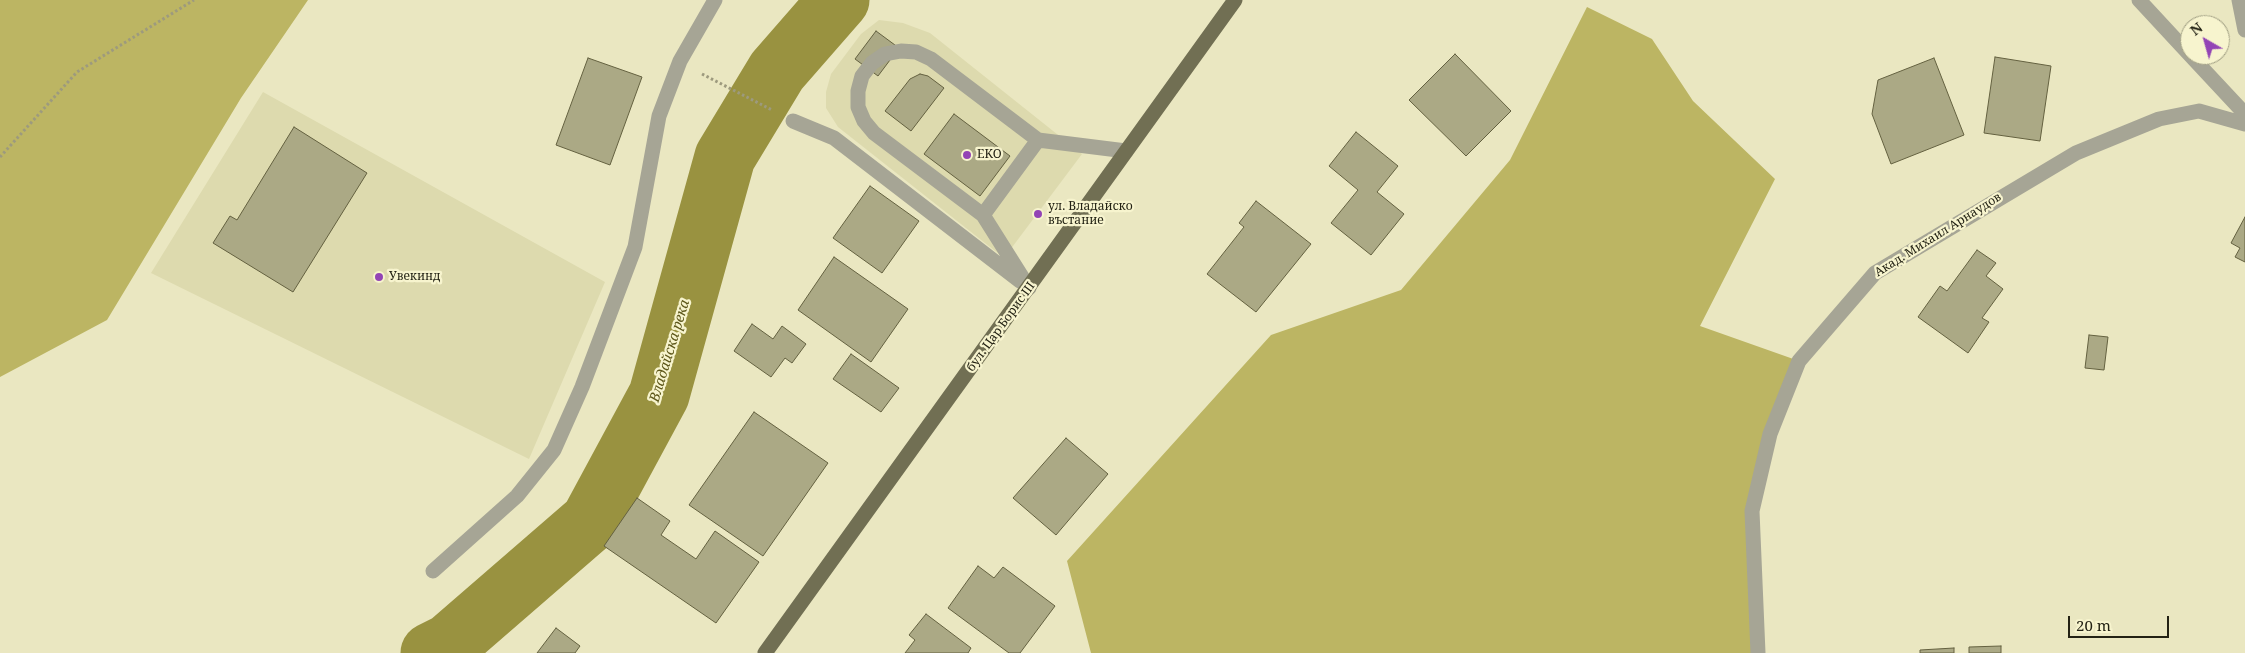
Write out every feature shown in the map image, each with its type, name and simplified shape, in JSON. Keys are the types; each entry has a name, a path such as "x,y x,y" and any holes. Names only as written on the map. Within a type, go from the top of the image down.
{"main road":[{"name":"бул. Цар Борис III","path":"765,653 1235,0"}],"street":[{"path":"433,571 517,496 554,450 582,388 635,247 659,116 680,62 715,0"},
{"path":"2139,0 2180,44"},
{"path":"2239,0 2245,30"},
{"path":"1029,288 983,215 874,133 864,121 858,107 858,91 862,76 872,63 885,54 901,51 916,52 931,59 1038,140 1126,150"},
{"path":"2199,65 2245,114"},
{"name":"Акад. Михаил Арнаудов","path":"1758,653 1752,511 1770,434 1799,360 1875,272 2076,153 2159,119 2198,111 2245,124"},
{"path":"793,121 834,138 1029,288"},
{"path":"983,215 1038,140"}],"path":[{"path":"0,157 77,72 194,0"},
{"path":"725,86 793,121"}],"shaded area":[{"path":"0,0 308,0 241,98 107,320 0,377"},
{"path":"1587,7 1652,39 1693,101 1775,179 1700,326 1799,361 1752,511 1758,653 1091,653 1067,561 1271,335 1401,290 1510,160"},
{"path":"879,20 903,23 930,33 1082,154 1004,258 838,127 826,108 826,92 831,74 861,34"},
{"name":"Увекинд","path":"263,92 605,282 529,459 151,273"}],"building":[{"path":"876,31 899,48 878,76 855,59"},
{"path":"1455,54 1511,111 1466,156 1409,100"},
{"path":"1995,57 2051,66 2040,141 1984,133"},
{"path":"588,58 642,77 610,165 556,145"},
{"path":"1934,58 1964,135 1891,164 1872,114 1878,80"},
{"path":"920,74 928,76 944,88 911,131 885,111 910,79"},
{"name":"EKO","path":"954,114 1010,156 980,196 924,154"},
{"path":"294,127 367,173 293,292 213,243 230,216 237,220"},
{"path":"1356,132 1398,166 1377,192 1404,214 1371,255 1331,223 1358,190 1329,166"},
{"path":"870,186 919,221 882,273 833,238"},
{"path":"1256,201 1311,244 1256,312 1207,274 1244,227 1239,223"},
{"path":"2245,217 2245,262 2235,257 2240,248 2231,243"},
{"path":"1977,250 1996,263 1986,276 2003,289 1982,318 1989,322 1968,353 1918,317 1940,286 1947,291"},
{"path":"834,257 908,309 871,362 798,310"},
{"path":"752,324 773,339 782,326 806,344 792,363 785,358 771,377 734,351"},
{"path":"2089,335 2108,337 2104,370 2085,368"},
{"path":"851,354 899,388 881,412 833,379"},
{"path":"754,412 828,463 763,556 689,505"},
{"path":"1066,438 1108,474 1056,535 1013,498"},
{"path":"637,498 670,521 661,535 696,559 715,531 759,562 716,623 604,546"},
{"path":"978,566 994,578 1003,567 1055,606 1020,653 1009,653 948,608"},
{"path":"926,614 971,648 968,653 905,653 915,640 909,635"},
{"path":"556,628 580,646 575,653 537,653"},
{"path":"2001,646 2001,653 1969,653 1969,647"},
{"path":"1954,648 1954,653 1920,653 1920,650"}],"waterway":[{"name":"Владайска река","path":"431,653 449,644 591,521 659,395 725,157 777,71 839,0"}],"place":[{"name":"EKO","path":"967,155"},
{"name":"ул. Владайско въстание","path":"1038,214"},
{"name":"Увекинд","path":"379,277"}]}
